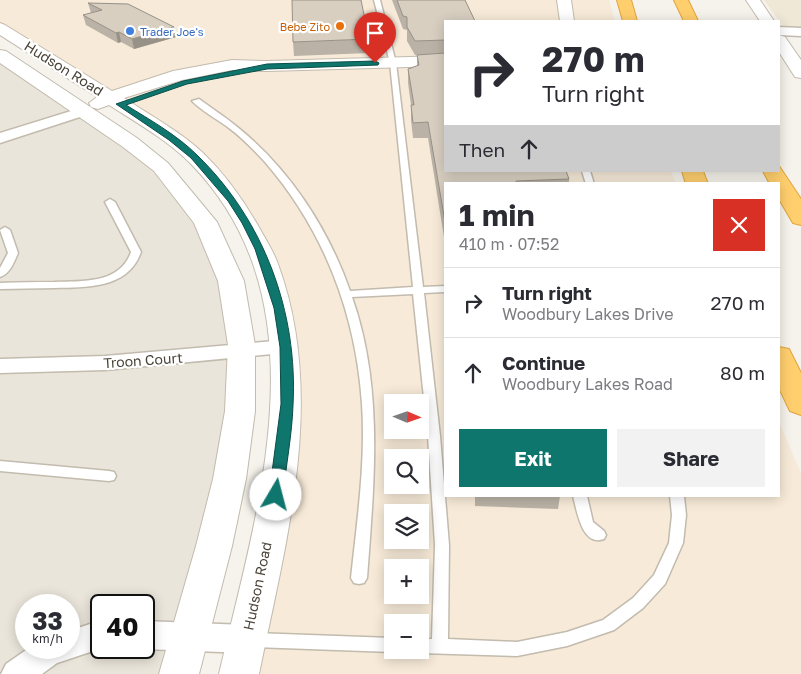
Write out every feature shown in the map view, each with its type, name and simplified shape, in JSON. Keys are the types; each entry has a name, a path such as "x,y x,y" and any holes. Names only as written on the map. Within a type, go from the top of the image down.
{"highway":[{"path":"624,0 630,20"},
{"path":"681,0 691,20"},
{"path":"780,184 801,218"},
{"path":"780,358 801,404"}],"street":[{"path":"564,0 566,20"},
{"path":"753,0 766,20"},
{"name":"Hudson Road","path":"0,28 115,100 172,138 194,156 231,199 247,223 260,249 280,308 286,347 287,404 283,452 276,495 238,674"},
{"path":"780,32 801,32"},
{"path":"780,42 801,73"},
{"name":"Hudson Road","path":"0,55 84,111 161,167 196,207 222,256 232,284 239,315 243,351 242,404 226,500 179,674"},
{"path":"0,138 115,100 267,66 444,61"},
{"name":"Troon Court","path":"0,366 105,363 286,347"},
{"path":"155,635 246,640"},
{"path":"17,674 38,659"}],"lane":[{"path":"377,0 393,63 419,290 440,436 442,545 440,647"},
{"path":"196,101 232,125 252,143 290,184 323,235 348,294 356,326 368,404 368,449 359,578"},
{"path":"0,286 90,284 104,282 121,274 134,262 136,252 110,202"},
{"path":"0,274 8,266 13,252 5,230"},
{"path":"348,294 444,289"},
{"path":"0,466 109,476"},
{"path":"580,497 587,526 599,535"},
{"path":"429,646 517,649 567,640 608,625 638,603 660,579 676,543 679,515 677,497"},
{"path":"246,640 384,645"}],"shaded area":[{"path":"0,0 609,0 615,20 444,20 444,172 671,172 675,182 444,182 444,497 780,497 780,424 801,473 801,674 239,674 276,495 271,278 194,156 0,28"},
{"path":"764,0 801,0 801,29 782,25"},
{"path":"0,55 139,150 196,207 243,351 179,674 0,674"}],"building":[{"path":"292,0 361,0 369,39 293,42"},
{"path":"397,0 465,0 475,20 444,20 444,40 415,41 407,27 407,17 403,16"},
{"path":"88,3 128,4 174,27 132,39 119,32 116,33 83,15 102,10"},
{"path":"444,53 444,172 566,172 569,179 516,182 444,182 444,216 428,122 413,123 411,105 414,105 408,69 419,65 417,55"}],"place":[{"name":"Bebe Zito","path":"340,26"},
{"name":"Trader Joe's","path":"130,31"}],"route":[{"path":"276,495 283,452 287,404 286,347 280,308 260,249 247,223 231,199 194,156 172,138 120,104 186,83 267,66 375,63"}]}
